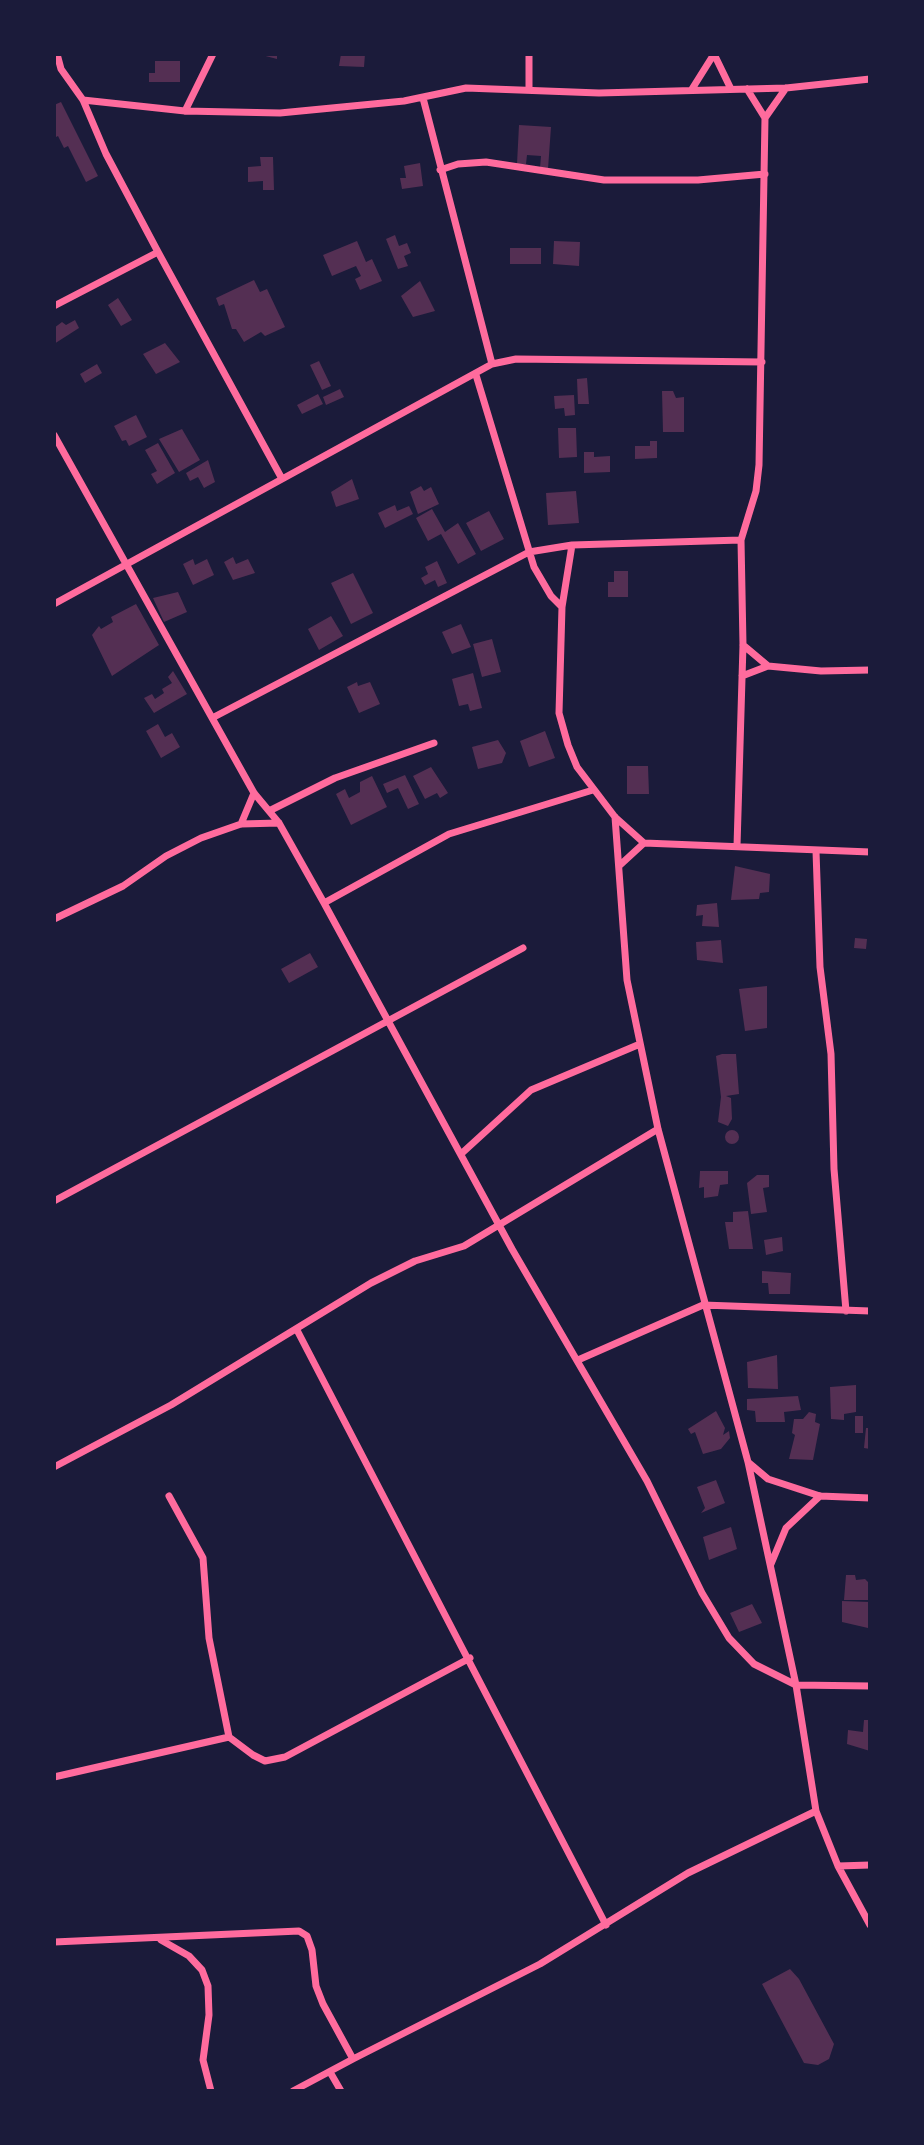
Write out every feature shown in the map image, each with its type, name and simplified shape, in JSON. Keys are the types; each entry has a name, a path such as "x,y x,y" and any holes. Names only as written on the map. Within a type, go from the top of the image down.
{"street":[{"path":"57,54 69,82 83,100 106,154 281,477"},
{"path":"185,111 213,54"},
{"path":"529,54 529,90"},
{"path":"692,89 714,54 730,87"},
{"path":"83,100 185,111 280,113 423,98 466,88 599,93 730,87 786,88 870,79"},
{"path":"765,118 786,88"},
{"path":"737,846 743,645 741,540 756,491 765,174 765,118 747,89"},
{"path":"423,98 492,364"},
{"path":"440,170 458,164 486,162 604,180 698,180 765,174"},
{"path":"54,306 158,252"},
{"path":"54,604 492,364 516,359 762,362"},
{"path":"476,375 529,552 551,596 562,607"},
{"path":"54,435 254,793 279,823 324,903 387,1023 578,1360 729,1638 754,1664 796,1685 870,1686"},
{"path":"214,717 529,552 572,545 741,540"},
{"path":"572,545 562,607 559,713 577,767 615,817 644,843 870,852"},
{"path":"743,645 768,666"},
{"path":"742,676 768,666 821,671 870,670"},
{"path":"269,811 335,778 434,743"},
{"path":"324,903 449,834 593,790"},
{"path":"241,824 254,793"},
{"path":"615,817 627,980 658,1129 703,1305 748,1462 796,1685 816,1811 838,1866 870,1925"},
{"path":"54,919 123,886 166,856 241,824 279,823"},
{"path":"619,866 644,843"},
{"path":"816,851 822,1008 831,1054 834,1169 846,1311"},
{"path":"54,1201 523,948"},
{"path":"461,1154 531,1090 640,1044"},
{"path":"54,1467 298,1332 371,1283 415,1261 464,1246 658,1129"},
{"path":"578,1360 703,1305 870,1311"},
{"path":"298,1332 606,1925"},
{"path":"748,1462 768,1479 820,1496 870,1498"},
{"path":"169,1496 203,1558 209,1638 229,1737 265,1761 285,1757 470,1658"},
{"path":"771,1566 786,1528 820,1496"},
{"path":"54,1777 106,1762 229,1737"},
{"path":"293,2091 540,1964 688,1873 816,1811"},
{"path":"838,1866 870,1865"},
{"path":"54,1942 87,1938 159,1939 214,1933 299,1931 307,1936 312,1950 316,1986 323,2004 353,2059"},
{"path":"159,1939 189,1956 202,1970 208,1986 209,2015 203,2060 211,2091"},
{"path":"330,2072 341,2091"}],"building":[{"path":"258,54 277,54 277,59"},
{"path":"341,54 365,54 364,67 339,66"},
{"path":"155,61 180,61 180,82 149,82 149,73 155,73"},
{"path":"61,102 98,176 86,182 68,146 64,148 58,136 54,138 54,105"},
{"path":"519,125 551,127 548,169 540,168 541,156 527,155 526,164 517,164"},
{"path":"260,157 273,157 274,190 263,190 263,181 248,182 248,167 261,166"},
{"path":"420,163 423,186 402,189 400,178 406,178 404,166"},
{"path":"395,235 399,246 407,243 411,253 404,256 408,266 398,269 386,239"},
{"path":"357,241 366,262 372,259 382,281 360,290 355,279 361,276 356,266 332,276 323,255"},
{"path":"554,241 580,242 579,266 553,264"},
{"path":"510,248 541,248 541,264 510,264"},
{"path":"254,280 260,292 267,289 285,327 265,336 261,332 244,342 236,329 232,329 224,304 219,306 216,298"},
{"path":"420,281 435,311 413,317 401,296"},
{"path":"118,298 132,320 121,326 108,305"},
{"path":"75,320 79,328 54,344 54,328 62,322 66,325"},
{"path":"165,343 180,362 156,374 143,354"},
{"path":"319,361 331,386 322,390 310,365"},
{"path":"97,364 102,373 85,383 80,374"},
{"path":"587,378 589,404 578,404 577,379"},
{"path":"340,389 344,397 326,405 323,397"},
{"path":"662,391 673,391 676,398 684,397 684,432 663,432"},
{"path":"318,394 323,404 302,414 297,405"},
{"path":"574,395 575,415 565,416 564,408 555,409 554,396"},
{"path":"136,415 147,437 129,446 126,440 122,441 114,426"},
{"path":"558,428 576,428 577,457 559,458"},
{"path":"182,429 200,460 179,472 159,439"},
{"path":"650,441 657,441 657,458 635,459 635,446 650,446"},
{"path":"158,443 175,473 157,484 151,474 157,471 145,450"},
{"path":"584,452 594,452 594,457 610,456 610,472 584,473"},
{"path":"208,460 215,482 204,488 198,477 190,481 186,473"},
{"path":"352,479 359,499 336,507 331,492"},
{"path":"421,486 424,491 431,487 439,504 418,514 410,492"},
{"path":"576,491 579,523 548,525 546,493"},
{"path":"395,505 397,511 409,506 413,514 385,528 378,513"},
{"path":"432,509 445,532 458,523 476,554 458,564 441,534 428,541 416,518"},
{"path":"489,511 504,539 481,551 466,523"},
{"path":"233,557 236,564 248,559 255,573 233,580 224,562"},
{"path":"193,559 195,565 207,559 214,575 193,585 183,564"},
{"path":"437,561 447,583 438,587 435,580 425,585 421,578 428,574 425,567"},
{"path":"614,571 628,571 628,597 608,597 608,582 614,582"},
{"path":"353,573 373,613 351,624 331,583"},
{"path":"178,592 187,612 164,622 153,598"},
{"path":"136,604 159,645 112,676 92,635 99,626 101,629 113,622 111,617"},
{"path":"331,616 343,636 319,650 308,629"},
{"path":"461,624 471,647 452,654 442,632"},
{"path":"492,639 501,672 482,677 473,644"},
{"path":"173,671 187,694 154,713 144,698 152,694 155,699 164,693 162,689 172,683 168,677"},
{"path":"473,673 482,708 470,711 468,704 459,706 452,679"},
{"path":"357,682 358,686 370,682 380,704 359,713 347,687"},
{"path":"158,724 165,737 172,733 180,747 161,758 146,731"},
{"path":"545,731 555,758 529,767 520,741"},
{"path":"498,740 506,753 502,763 478,769 472,747"},
{"path":"627,766 648,766 649,794 627,794"},
{"path":"431,767 448,793 440,798 437,793 425,799 413,776"},
{"path":"405,775 419,804 408,809 398,788 387,793 383,784"},
{"path":"372,776 387,807 351,825 336,794 345,789 349,798 360,792 360,782"},
{"path":"735,866 770,874 769,892 760,893 759,899 731,900"},
{"path":"717,903 719,927 702,926 703,915 696,916 697,905"},
{"path":"855,938 867,939 866,949 854,948"},
{"path":"721,940 723,963 697,960 696,942"},
{"path":"310,953 318,967 289,983 281,969"},
{"path":"767,986 767,1028 745,1031 739,989"},
{"path":"736,1054 739,1094 726,1096 731,1098 732,1119 728,1126 718,1122 721,1097 716,1056"},
{"path":"732,1130 739,1137 732,1144 725,1137"},
{"path":"700,1171 728,1171 728,1184 720,1185 718,1196 704,1198 704,1187 699,1188"},
{"path":"757,1175 769,1175 769,1187 763,1188 767,1212 751,1214 747,1183"},
{"path":"748,1211 753,1249 729,1249 725,1222 733,1222 733,1212"},
{"path":"782,1237 783,1251 766,1255 764,1240"},
{"path":"762,1271 791,1273 790,1294 769,1294 768,1283 762,1283"},
{"path":"777,1355 778,1389 748,1388 747,1362"},
{"path":"856,1385 856,1412 844,1414 844,1420 831,1419 830,1387"},
{"path":"798,1396 801,1410 784,1412 785,1422 756,1422 755,1411 747,1410 747,1399"},
{"path":"716,1411 725,1428 723,1435 729,1431 730,1438 721,1449 703,1454 695,1432 691,1434 688,1429"},
{"path":"809,1412 816,1414 815,1422 820,1424 813,1460 789,1459 795,1435 792,1433 794,1419 803,1419"},
{"path":"855,1416 863,1416 863,1433 855,1433"},
{"path":"866,1428 870,1428 870,1449 864,1448"},
{"path":"716,1480 725,1503 701,1513 705,1508 697,1487"},
{"path":"731,1527 737,1549 709,1560 703,1537"},
{"path":"846,1575 855,1575 856,1580 865,1579 870,1584 870,1600 844,1600"},
{"path":"842,1601 870,1602 868,1628 842,1622"},
{"path":"752,1604 762,1623 739,1632 730,1613"},
{"path":"864,1720 870,1720 870,1751 847,1744 848,1730 863,1732"},
{"path":"790,1969 799,1979 834,2044 829,2059 818,2065 804,2063 762,1984"}]}
